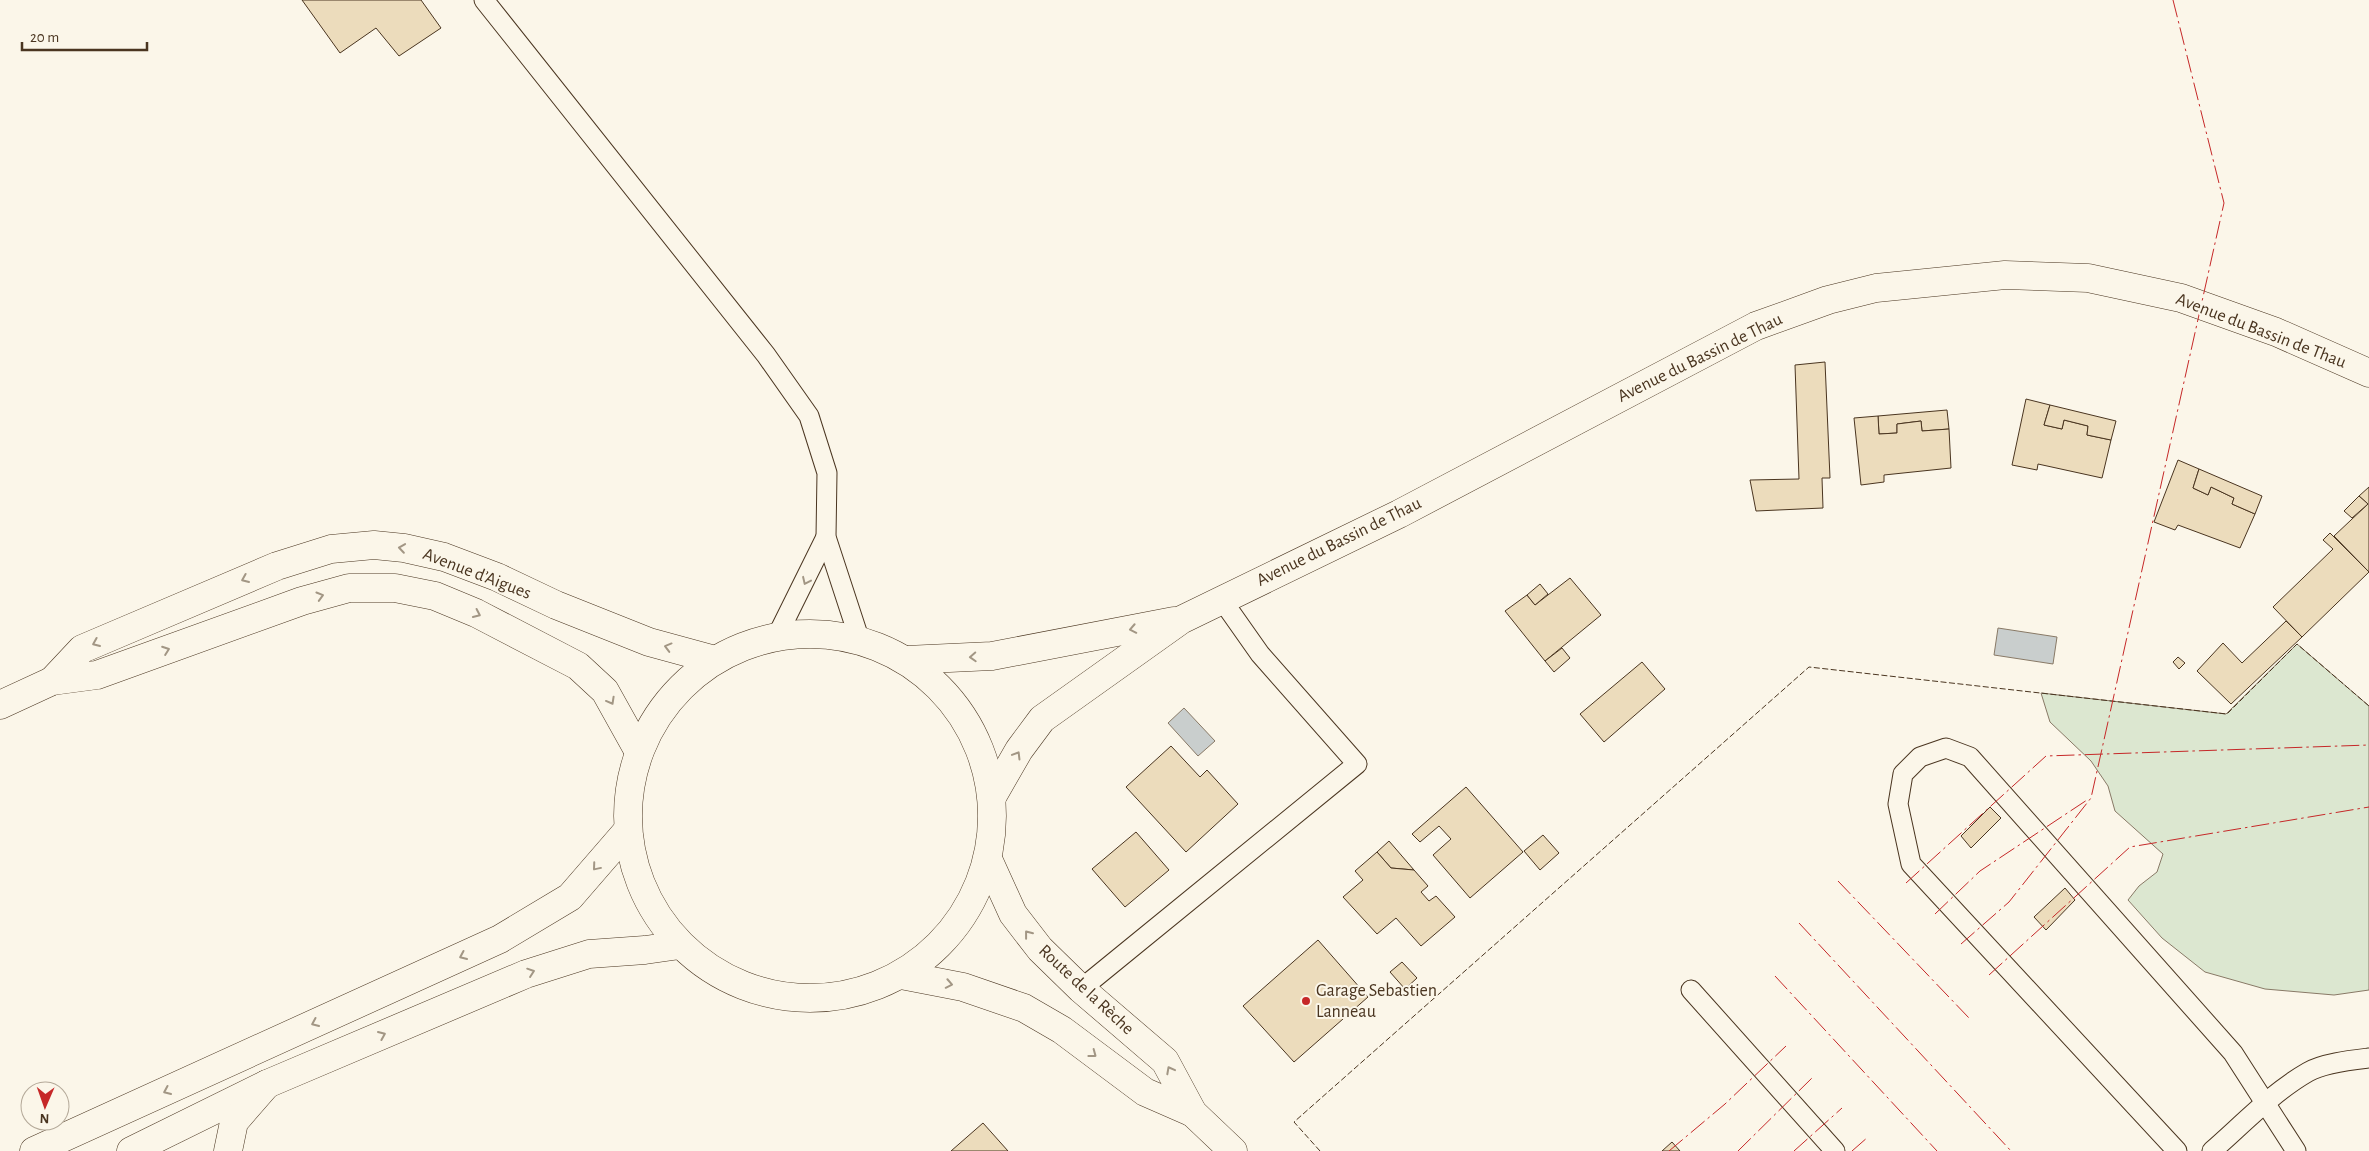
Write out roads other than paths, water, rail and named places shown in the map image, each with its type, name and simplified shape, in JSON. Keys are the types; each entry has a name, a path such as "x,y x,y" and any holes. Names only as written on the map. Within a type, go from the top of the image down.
{"main road":[{"name":"Avenue du Bassin de Thau","path":"992,797 1019,750 1042,719 1181,620 1399,514 1756,326 1828,300 1876,288 2005,275 2088,278 2181,298 2276,332 2369,373"},
{"name":"Avenue d’Aigues","path":"52,681 82,649 268,570 331,549 374,545 404,548 444,557 497,577 556,605 648,642 715,660"},
{"name":"Avenue d’Aigues","path":"0,705 52,681 97,675 302,601 349,588 395,588 435,596 476,613 578,666 605,691 639,752"},
{"name":"Avenue du Bassin de Thau","path":"906,660 992,656 1181,620"},
{"path":"819,634 860,641 906,660 949,696 979,743 992,797 988,859 970,906 940,945 901,975 856,993 809,999 762,992 718,974 680,945 660,920 644,892 633,862 628,830 629,791 639,752 669,700 715,660 745,645 777,636 819,634"},
{"path":"34,1151 500,939 570,897 628,830"},
{"name":"Route de la Rèche","path":"988,859 1013,914 1040,949 1081,990 1165,1060 1193,1113 1233,1151"},
{"path":"131,1151 267,1084 526,974 589,954 680,945"},
{"name":"Route de la Rèche","path":"901,975 962,987 1024,1008 1062,1030 1145,1092 1193,1113"},
{"path":"228,1151 234,1122 267,1084"}],"lane":[{"path":"484,0 766,355 809,416 827,473 826,537 860,641"},
{"path":"777,636 826,537"},
{"path":"1081,990 1357,764 1260,654 1222,600"},
{"path":"2177,1151 1911,864 1898,804 1904,774 1920,757 1946,748 1970,757 2233,1053 2296,1151"},
{"path":"1691,990 1835,1151"},
{"path":"2212,1151 2265,1104 2310,1071 2349,1060 2369,1058"}],"place":[{"name":"Garage Sebastien Lanneau","path":"1306,1001"}]}
